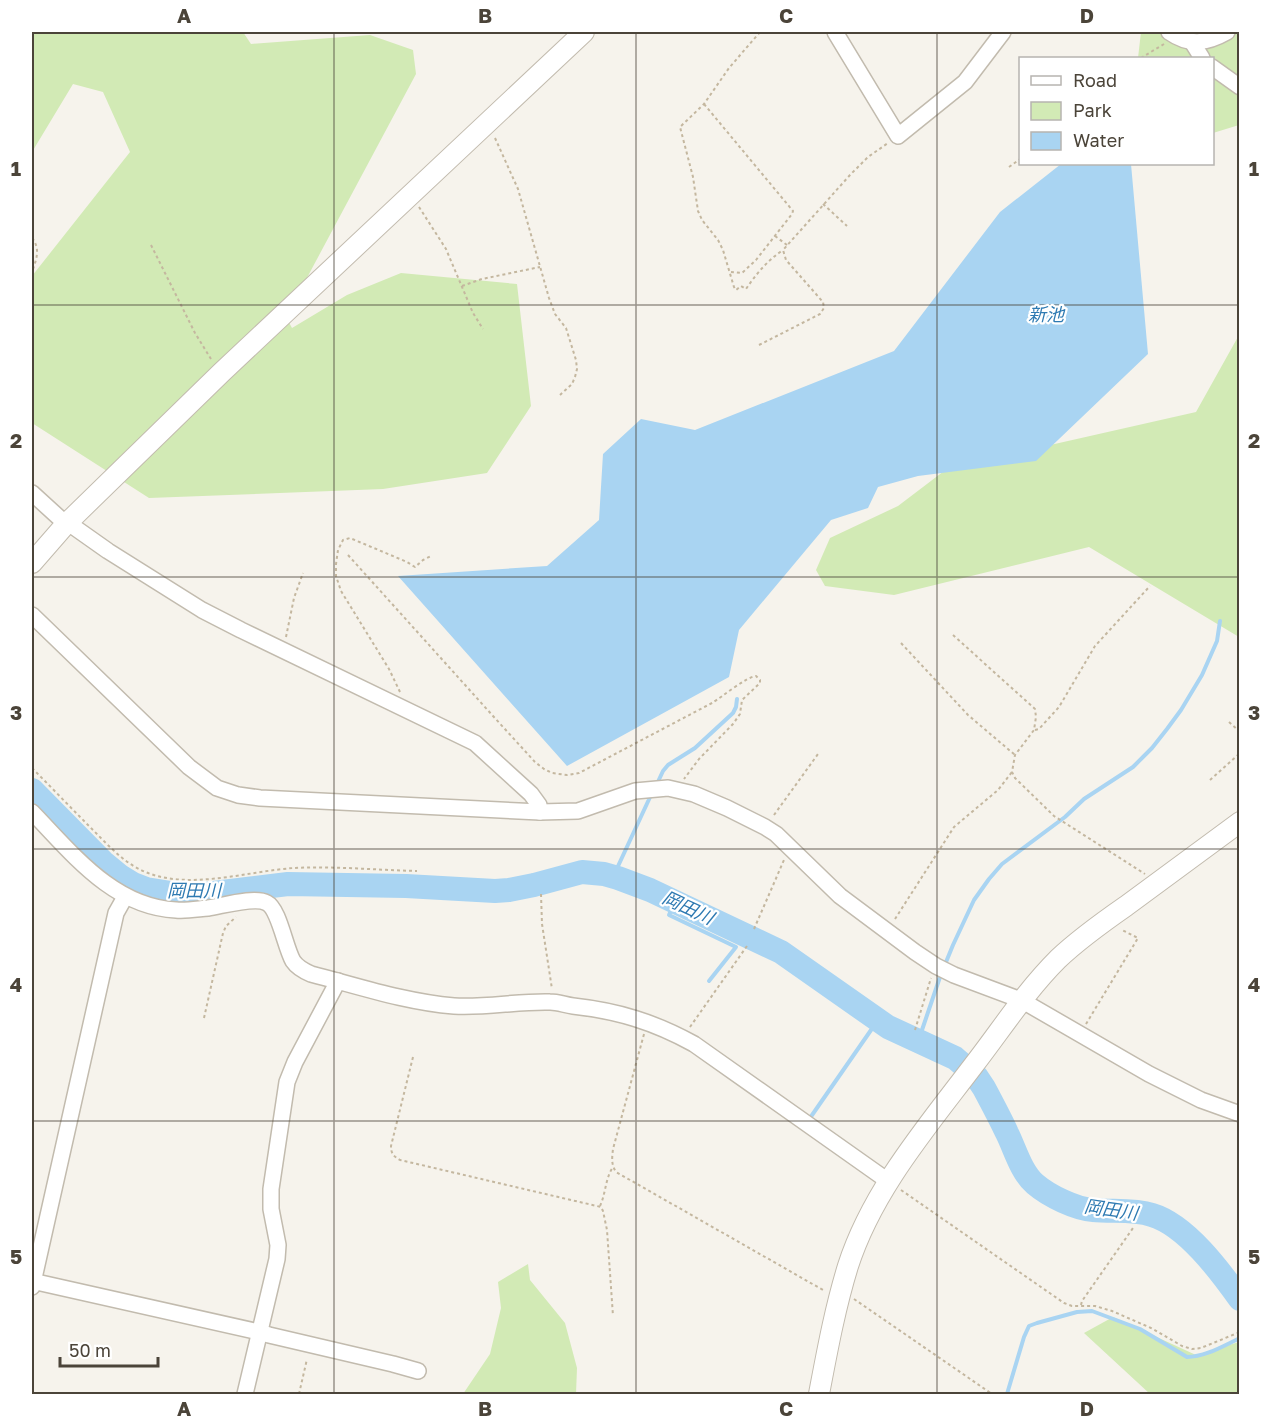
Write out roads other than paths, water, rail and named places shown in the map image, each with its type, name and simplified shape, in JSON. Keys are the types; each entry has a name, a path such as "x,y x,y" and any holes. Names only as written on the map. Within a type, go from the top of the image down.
{"street":[{"path":"32,563 66,524 222,372 584,32"},
{"path":"835,32 898,136 965,82 1003,32"},
{"path":"1172,34 1179,39 1192,42 1217,37 1227,32"},
{"path":"1192,42 1201,57"},
{"path":"1214,68 1239,87"},
{"path":"32,493 66,524 202,610 475,743 531,794 539,805 540,812"},
{"path":"32,615 189,767 217,788 238,795 260,798 540,812 579,811 635,792 668,788 694,794 766,827 776,834 840,896 936,966 1021,1000 1149,1074 1201,1100 1239,1114"},
{"path":"32,812 93,873 125,897 150,906 176,910 212,908 257,901 267,902 274,910 293,962 311,975 415,1001 456,1006 553,1002 595,1008 668,1030 694,1044 888,1182"},
{"path":"819,1395 848,1266 888,1182 900,1163 1021,1000 1058,960 1110,917 1239,822"},
{"path":"125,897 116,913 32,1283 259,1332 418,1371"},
{"path":"245,1395 277,1259 278,1245 271,1209 271,1189 288,1082 295,1062 338,981"}],"water":[{"name":"新池","path":"1060,165 1131,165 1148,354 1036,461 918,476 878,487 868,508 831,520 739,630 729,677 567,766 398,576 547,566 599,520 603,454 641,419 695,430 894,351 1000,212"}],"waterway":[{"path":"944,967 974,900 1002,864 1065,817 1084,799 1133,767 1152,748 1181,710 1202,675 1217,641 1220,621"},
{"path":"656,786 668,765 695,748 733,713 737,699"},
{"name":"岡田川","path":"32,790 103,862 120,876 146,889 197,895 288,884 406,886 495,891 534,885 582,872 604,874 650,890 781,952 888,1027 955,1058 976,1076 984,1088 1022,1167 1035,1184 1055,1197 1079,1207 1137,1212 1165,1220 1201,1250 1240,1299"},
{"path":"613,877 651,795"},
{"path":"676,901 669,915 736,947 709,981"},
{"path":"916,1041 941,974"},
{"path":"810,1118 878,1020"},
{"path":"1007,1394 1029,1326 1077,1312 1092,1311 1140,1329 1187,1357 1221,1348 1240,1338"}]}
